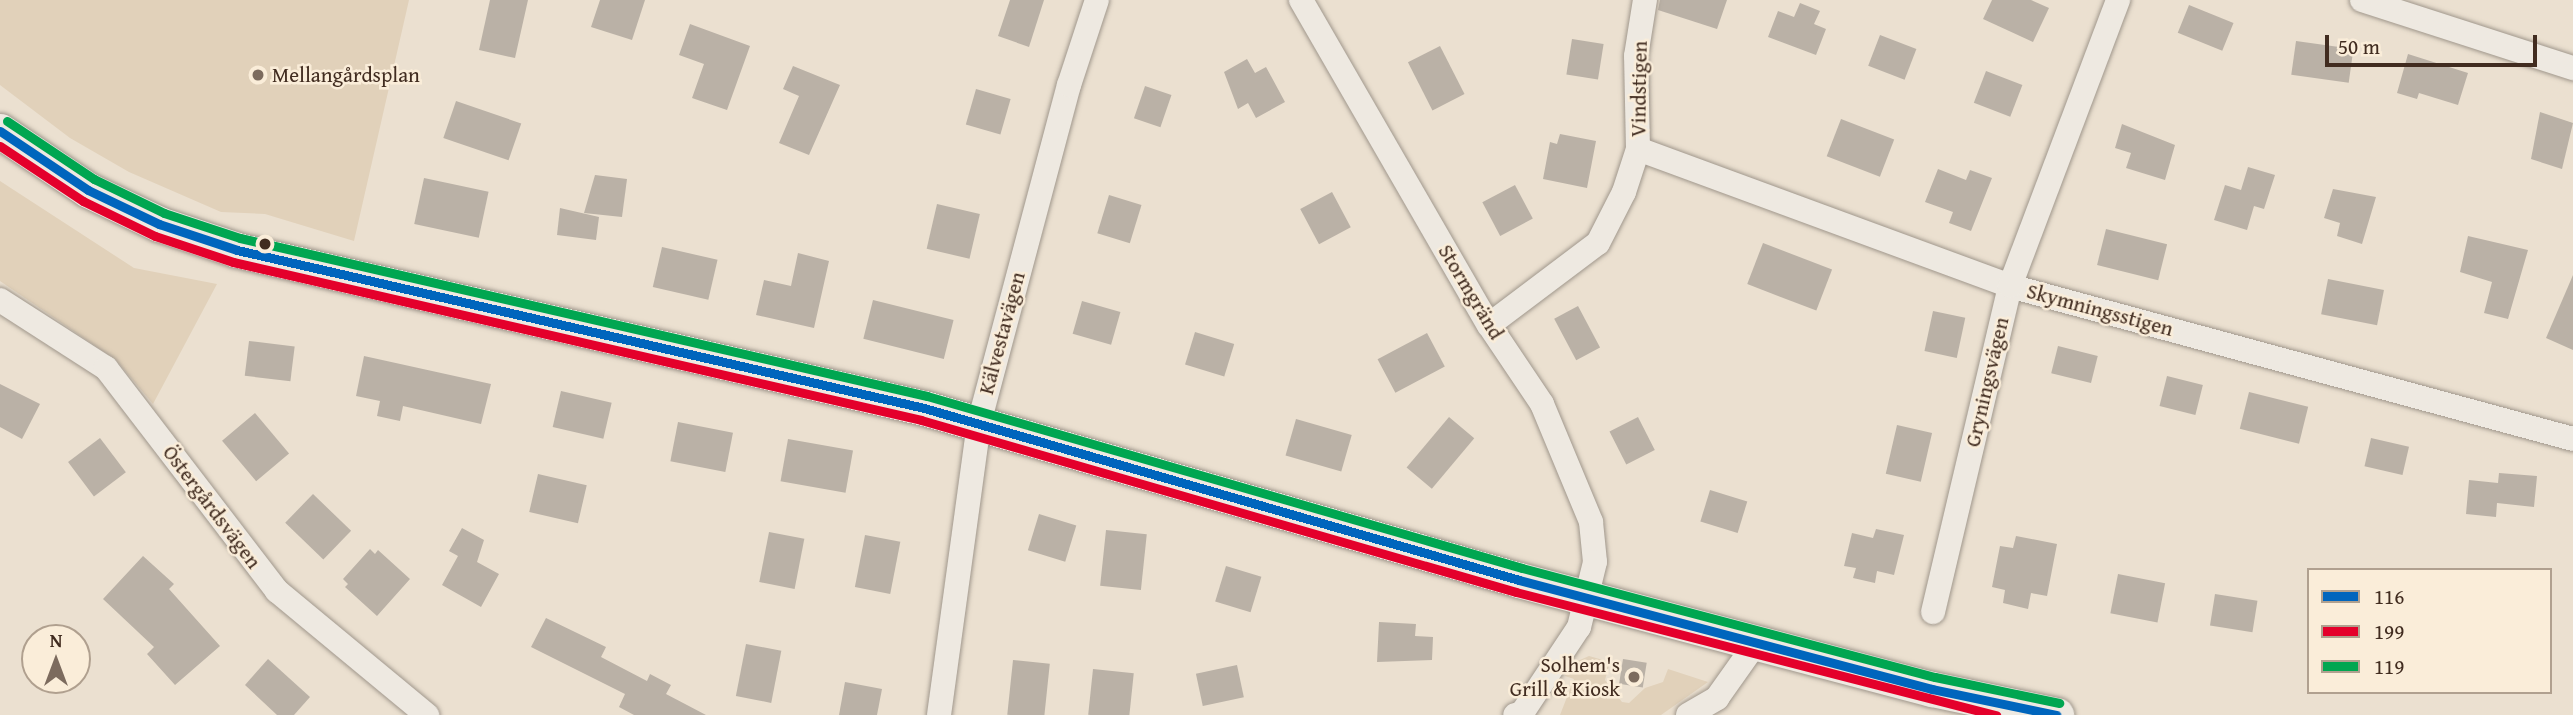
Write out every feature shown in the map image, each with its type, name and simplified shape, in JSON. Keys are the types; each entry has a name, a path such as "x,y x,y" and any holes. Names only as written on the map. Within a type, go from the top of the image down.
{"street":[{"name":"Kälvestavägen","path":"939,715 979,423 1069,85 1097,0"},
{"name":"Stormgränd","path":"1301,0 1489,326 1542,404 1591,522 1595,562 1589,598 1579,627 1522,713 1515,715"},
{"name":"Vindstigen","path":"1489,326 1598,243 1624,192 1638,149 1636,56 1645,0"},
{"name":"Gryningsvägen","path":"1933,612 2010,286 2118,0"},
{"path":"2362,0 2573,68"},
{"path":"0,131 88,190 159,224 237,250 979,423 1589,598 1932,690 2056,715"},
{"name":"Skymningsstigen","path":"1638,149 2010,286 2573,439"},
{"name":"Östergårdsvägen","path":"0,300 106,368 277,592 427,715"},
{"path":"1688,715 1717,698 1756,643"}],"shaded area":[{"path":"0,0 409,0 354,241 265,214 221,212 129,172 70,138 0,85"},
{"path":"0,181 134,268 217,284 153,404 116,360 0,281"},
{"path":"1589,656 1610,662 1605,680 1622,702 1629,703 1645,688 1663,682 1668,669 1708,682 1661,715 1560,715 1574,679 1565,676 1571,664"}],"building":[{"path":"490,0 528,0 515,58 479,50"},
{"path":"600,0 645,0 632,40 591,27"},
{"path":"1010,0 1044,0 1029,47 998,36"},
{"path":"1660,0 1727,0 1717,29 1658,10"},
{"path":"1992,0 2031,0 2049,8 2033,42 1983,19"},
{"path":"1800,3 1820,11 1814,24 1826,29 1816,55 1768,37 1778,11 1794,17"},
{"path":"2189,5 2234,23 2222,51 2178,33"},
{"path":"690,24 750,46 727,110 692,98 704,64 679,55"},
{"path":"1880,35 1916,49 1905,80 1868,66"},
{"path":"1572,39 1604,44 1598,80 1566,75"},
{"path":"2296,41 2353,49 2349,83 2291,75"},
{"path":"1440,46 1465,94 1432,110 1408,62"},
{"path":"2408,54 2468,73 2458,105 2419,93 2417,99 2397,93"},
{"path":"1247,59 1255,73 1266,67 1285,102 1256,118 1248,103 1238,109 1224,72"},
{"path":"793,66 840,85 809,155 779,143 799,96 783,89"},
{"path":"1986,71 2022,85 2010,117 1974,103"},
{"path":"1145,86 1171,95 1160,127 1134,118"},
{"path":"976,89 1011,99 1000,134 966,125"},
{"path":"456,101 521,123 509,160 443,138"},
{"path":"2540,112 2573,123 2562,169 2531,159"},
{"path":"1841,119 1894,139 1880,177 1827,156"},
{"path":"2122,124 2175,145 2165,180 2126,168 2131,153 2115,148"},
{"path":"1560,134 1596,141 1587,188 1543,179 1550,142 1557,144"},
{"path":"2248,167 2275,175 2264,209 2254,206 2247,230 2214,220 2225,185 2241,190"},
{"path":"1938,169 1966,180 1970,170 1992,178 1971,231 1949,223 1953,212 1925,202"},
{"path":"595,175 627,179 622,217 584,213"},
{"path":"424,178 489,192 479,238 414,224"},
{"path":"1515,185 1533,219 1500,236 1482,202"},
{"path":"2333,189 2376,197 2362,244 2337,236 2340,223 2324,218"},
{"path":"1332,192 1351,227 1319,244 1300,209"},
{"path":"1109,195 1142,205 1130,243 1097,233"},
{"path":"937,204 980,214 970,259 927,249"},
{"path":"560,208 599,217 596,240 557,235"},
{"path":"2106,229 2167,244 2158,280 2097,265"},
{"path":"2468,236 2528,250 2508,319 2484,313 2492,282 2460,272"},
{"path":"1763,243 1832,270 1816,311 1747,284"},
{"path":"662,247 718,260 708,300 653,287"},
{"path":"798,253 829,261 814,328 756,315 764,280 791,286"},
{"path":"2573,275 2573,350 2546,338"},
{"path":"2328,279 2384,290 2377,325 2321,314"},
{"path":"873,300 954,320 944,359 863,339"},
{"path":"1082,301 1120,312 1111,345 1073,334"},
{"path":"1578,306 1600,347 1576,360 1554,319"},
{"path":"1933,311 1965,318 1957,358 1924,351"},
{"path":"1195,332 1234,344 1224,377 1185,365"},
{"path":"1427,333 1445,367 1395,393 1378,359"},
{"path":"249,341 295,347 290,381 245,376"},
{"path":"2058,346 2098,356 2091,383 2051,373"},
{"path":"364,356 491,384 481,424 403,406 400,421 377,416 380,401 356,396"},
{"path":"2167,376 2203,385 2195,415 2160,406"},
{"path":"0,384 40,404 22,439 0,427"},
{"path":"561,391 612,403 603,439 553,427"},
{"path":"2249,392 2308,407 2299,444 2240,429"},
{"path":"255,413 289,454 256,481 222,441"},
{"path":"1449,417 1474,438 1432,489 1407,468"},
{"path":"1638,417 1655,450 1626,464 1609,432"},
{"path":"1296,419 1352,435 1341,472 1286,456"},
{"path":"678,422 733,433 725,472 670,461"},
{"path":"1897,425 1932,433 1921,482 1886,474"},
{"path":"100,438 126,472 94,496 68,462"},
{"path":"2371,438 2409,447 2402,475 2364,466"},
{"path":"788,439 853,450 846,493 781,481"},
{"path":"2499,473 2537,476 2534,507 2497,503 2496,517 2466,514 2469,480 2498,483"},
{"path":"538,474 587,485 578,523 529,512"},
{"path":"1710,490 1747,501 1738,533 1700,522"},
{"path":"313,494 351,531 323,560 285,523"},
{"path":"1039,514 1076,525 1065,562 1028,550"},
{"path":"462,528 484,540 477,562 499,574 481,607 442,585 458,556 449,551"},
{"path":"1876,529 1904,535 1894,575 1877,571 1875,583 1853,578 1856,568 1844,566 1852,533 1873,538"},
{"path":"1106,530 1147,534 1141,590 1100,586"},
{"path":"769,532 804,539 795,589 759,582"},
{"path":"865,535 900,542 890,594 855,587"},
{"path":"2016,536 2057,544 2047,596 2031,593 2028,609 2003,603 2005,590 1992,587 2000,546 2013,548"},
{"path":"370,549 375,554 378,550 410,579 377,616 345,587 348,584 343,579"},
{"path":"143,556 174,584 169,589 220,646 175,685 147,654 154,647 103,599"},
{"path":"1226,566 1261,577 1251,612 1215,601"},
{"path":"2118,574 2165,583 2157,622 2110,613"},
{"path":"2215,594 2257,601 2252,632 2210,626"},
{"path":"546,618 606,647 601,657 647,681 650,674 671,685 666,694 706,715 634,715 619,707 625,694 531,647"},
{"path":"1379,622 1416,624 1415,636 1433,637 1432,660 1377,662"},
{"path":"746,644 781,651 771,703 736,696"},
{"path":"268,659 310,697 294,715 277,715 245,685"},
{"path":"1623,659 1647,663 1643,687 1619,684"},
{"path":"1013,660 1050,664 1044,715 1007,715"},
{"path":"1237,665 1244,697 1203,706 1196,674"},
{"path":"1093,669 1134,673 1129,715 1088,715"},
{"path":"845,682 882,689 877,715 839,715"}],"transit line":[{"name":"119","path":"7,121 94,179 164,213 240,238 927,396 1522,568 1935,677 2059,703"},
{"name":"116","path":"0,131 88,190 159,224 237,250 924,408 1519,580 1932,689 2056,715"},
{"name":"199","path":"0,146 83,201 155,236 233,262 921,420 1516,592 1996,715"}],"place":[{"name":"Mellangårdsplan","path":"258,75"},
{"name":"Solhem's Grill & Kiosk","path":"1634,677"}]}
